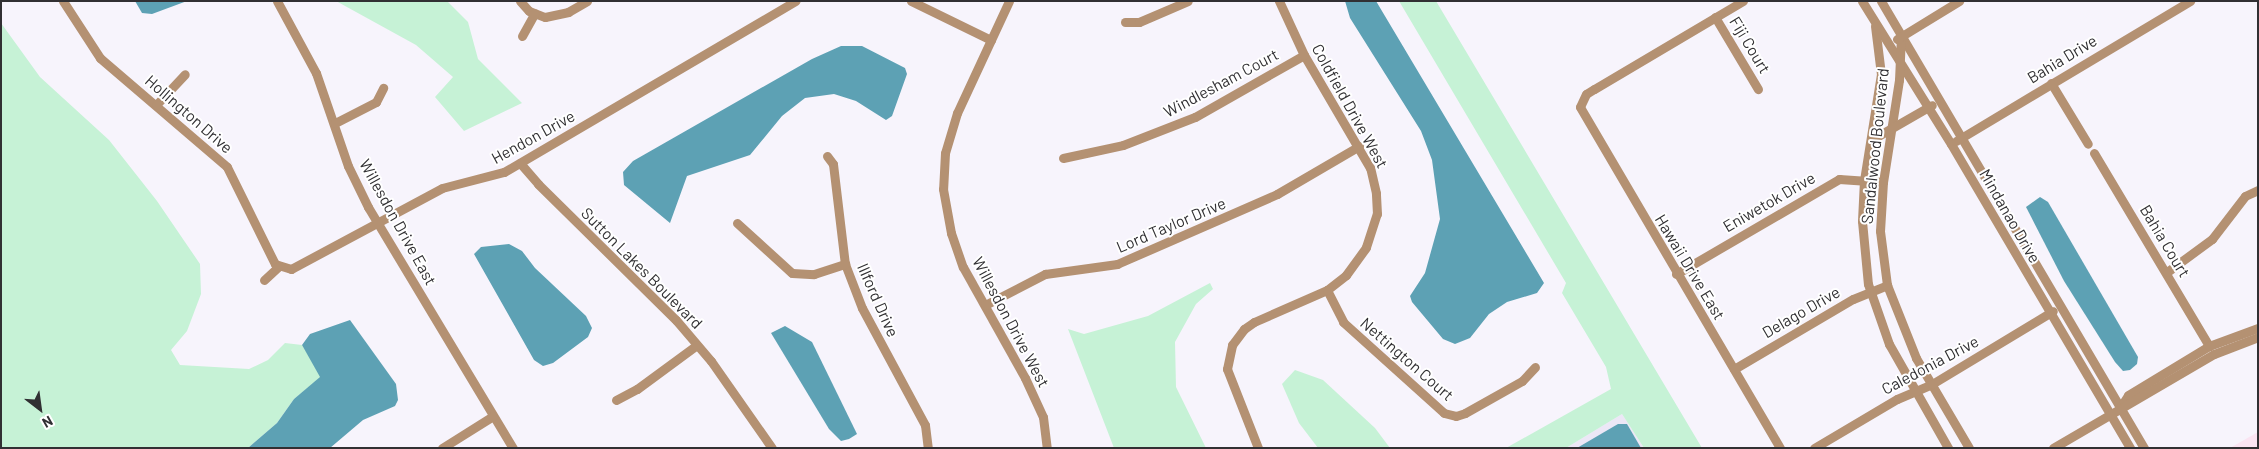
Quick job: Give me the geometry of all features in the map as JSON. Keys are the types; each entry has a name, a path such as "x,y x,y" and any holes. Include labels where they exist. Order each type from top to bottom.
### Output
{"street":[{"name":"Hollington Drive","path":"62,1 100,58 228,167 277,265"},
{"name":"Willesdon Drive East","path":"277,1 316,72 335,122 348,166 377,223 513,448"},
{"path":"520,1 535,13 555,16 587,1"},
{"name":"Hendon Drive","path":"277,265 291,269 309,262 442,188 486,179 520,162 795,1"},
{"path":"910,1 991,40"},
{"name":"Willesdon Drive West","path":"1009,1 950,134 943,189 951,233 963,268 985,305 1043,417 1047,448"},
{"path":"1125,22 1139,22 1188,1"},
{"name":"Coldfield Drive West","path":"1258,448 1227,369 1232,345 1244,329 1254,322 1327,290 1357,262 1368,240 1377,214 1374,179 1359,146 1304,55 1279,1"},
{"path":"1715,17 1743,1"},
{"name":"Mindanao Drive","path":"1862,1 1951,144 2130,448"},
{"name":"Mindanao Drive","path":"1881,1 2144,448"},
{"path":"1879,51 1959,1"},
{"name":"Bahia Drive","path":"1951,144 2190,1"},
{"path":"522,36 535,13"},
{"name":"Fiji Court","path":"1715,17 1758,89"},
{"name":"Hawaii Drive East","path":"1715,17 1594,89 1583,101 1583,116 1780,448"},
{"name":"Sandalwood Boulevard","path":"1874,21 1881,74 1864,180 1862,236 1870,291 1889,344 1948,448"},
{"name":"Sandalwood Boulevard","path":"1901,36 1892,128 1883,182 1880,231 1887,285 1906,338 1969,448"},
{"name":"Windlesham Court","path":"1064,158 1123,145 1195,117 1265,80 1304,55"},
{"path":"156,105 185,74"},
{"path":"2051,84 2088,144"},
{"path":"335,122 376,102 383,88"},
{"path":"1871,140 1928,108 1938,99"},
{"name":"Lord Taylor Drive","path":"985,305 1045,274 1107,268 1135,257 1277,194 1359,146"},
{"name":"Bahia Court","path":"2094,153 2167,272 2209,346"},
{"name":"Illford Drive","path":"827,156 833,164 845,264 862,308 925,425 928,448"},
{"name":"Sutton Lakes Boulevard","path":"520,162 538,184 676,320 697,345 772,448"},
{"name":"Eniwetok Drive","path":"1676,274 1838,179 1883,182"},
{"path":"2167,272 2212,239 2245,196 2258,190"},
{"path":"737,223 792,273 814,274 845,264"},
{"path":"264,280 277,265"},
{"name":"Delago Drive","path":"1734,369 1870,291 1887,285"},
{"name":"Nettington Court","path":"1327,290 1342,322 1444,413 1456,416 1465,413 1522,381 1535,367"},
{"name":"Caledonia Drive","path":"1814,448 1932,384 2060,308"},
{"path":"2120,408 2128,395 2209,346 2258,328"},
{"path":"2053,448 2214,354 2258,337"},
{"path":"616,400 637,389 697,345"},
{"path":"442,448 493,416"}],"shaded area":[{"path":"1622,414 1644,448 1566,448"},
{"path":"2258,432 2258,448 2230,448"}],"green space":[{"path":"336,1 447,1 468,22 478,59 522,103 464,131 435,97 453,77 416,45"},
{"path":"1399,1 1436,1 1702,448 1644,448 1622,414 1566,448 1506,448 1611,389 1606,367 1562,293 1566,283"},
{"path":"1,23 40,77 109,140 157,201 200,264 201,294 187,331 171,350 180,365 249,369 268,360 285,343 302,345 315,365 321,377 294,399 277,423 248,448 1,448"},
{"path":"1210,283 1213,289 1196,304 1175,342 1176,387 1206,448 1114,448 1068,329 1084,334 1148,316"},
{"path":"1295,370 1323,380 1375,428 1390,448 1318,448 1299,423 1282,384"}],"water":[{"path":"135,1 187,1 152,14 142,13"},
{"path":"1345,1 1376,1 1544,283 1537,293 1507,302 1489,314 1470,338 1455,344 1443,339 1412,302 1410,296 1425,273 1440,219 1432,160 1421,131 1350,18"},
{"path":"841,46 862,46 905,68 907,74 892,116 886,120 856,101 834,94 805,98 782,116 750,155 687,176 670,223 624,185 623,172 633,161 812,59"},
{"path":"2040,197 2048,202 2138,357 2137,364 2130,370 2123,371 2115,362 2064,281 2026,207"},
{"path":"509,244 522,251 535,268 586,316 592,328 588,337 553,363 543,366 534,360 474,254 481,247"},
{"path":"350,320 396,384 398,400 395,406 363,420 330,448 248,448 277,423 294,399 320,377 302,345 310,334"},
{"path":"785,326 812,342 857,434 849,439 841,441 829,429 771,333"},
{"path":"1618,424 1627,424 1641,448 1577,448"}]}
